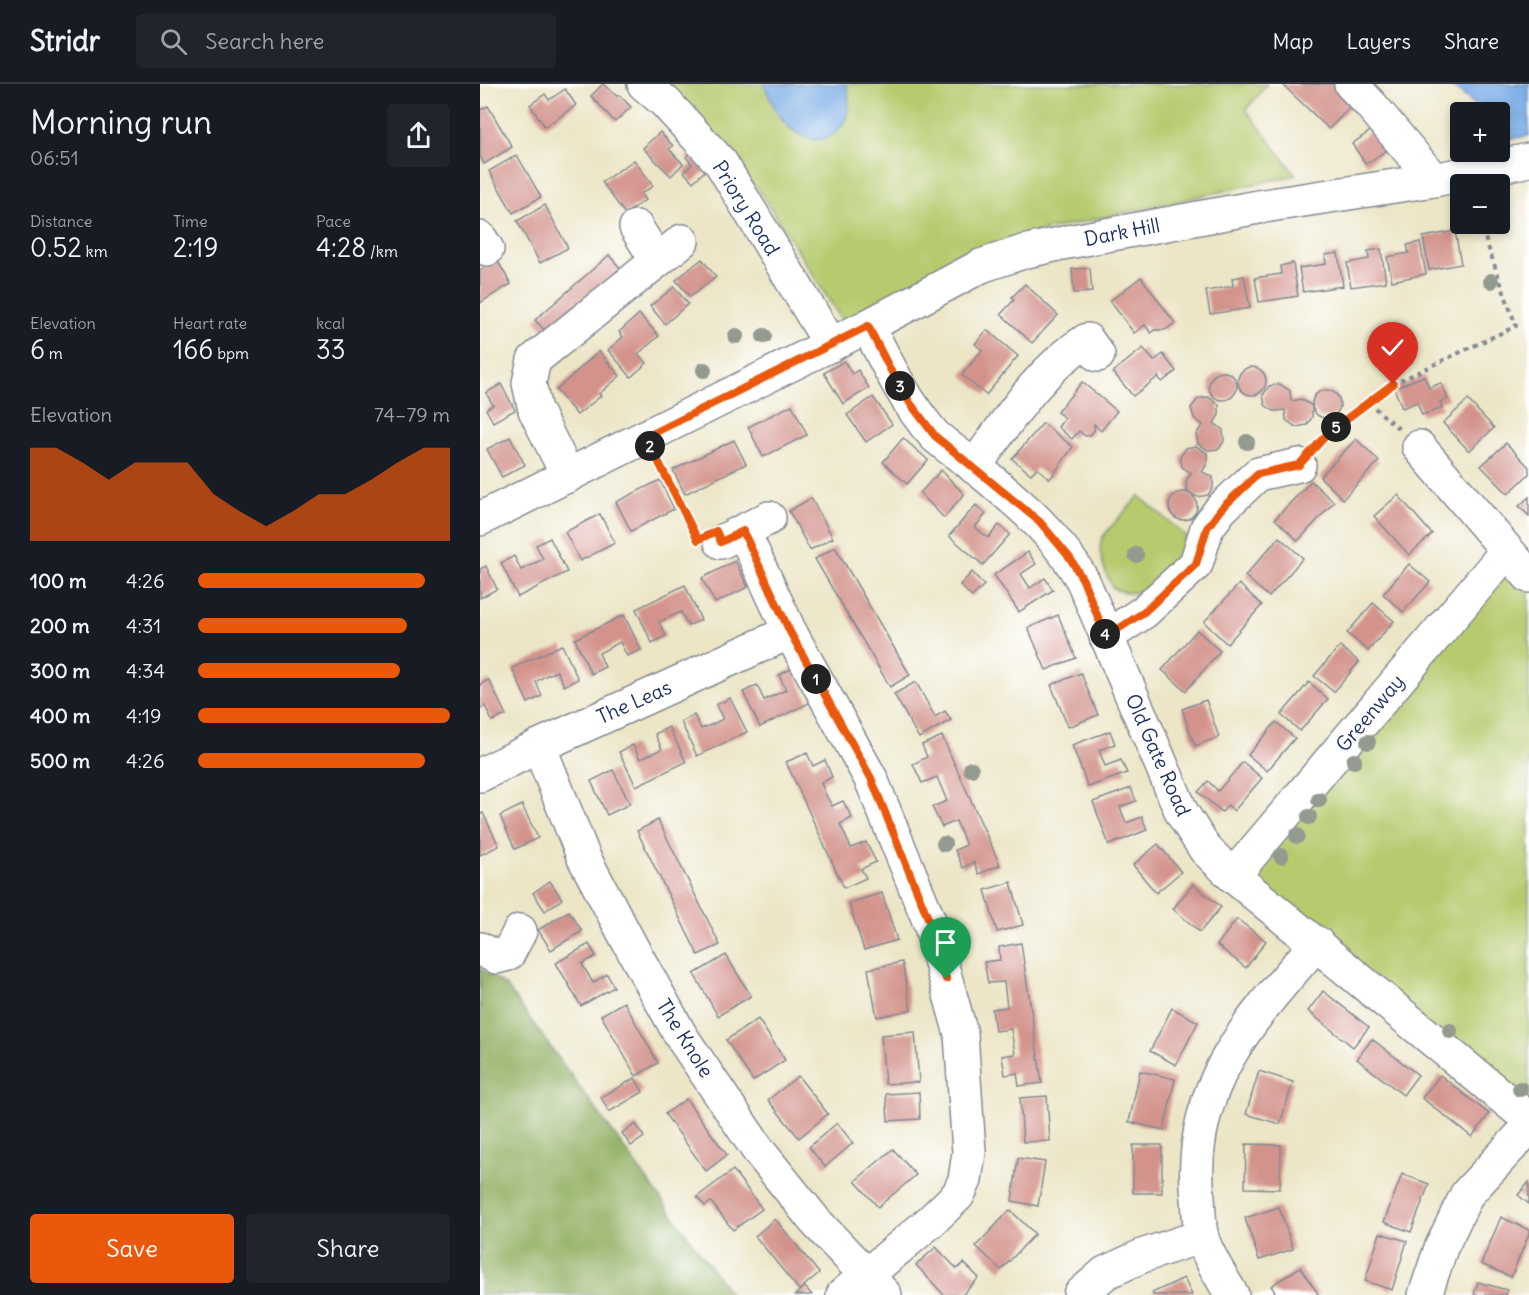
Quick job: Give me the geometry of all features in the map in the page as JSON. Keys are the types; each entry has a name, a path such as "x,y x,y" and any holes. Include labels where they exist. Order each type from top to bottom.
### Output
{"street":[{"name":"Priory Road","path":"644,84 666,103 721,163 831,345"},
{"path":"1351,84 1434,180"},
{"name":"Dark Hill","path":"480,519 831,345 981,266 1023,252 1264,206 1434,180 1529,160"},
{"path":"636,227 657,261"},
{"path":"568,476 535,410 529,384 534,360 682,241"},
{"name":"Old Gate Road","path":"868,326 910,403 935,436 1040,522 1070,558 1083,580 1182,813 1205,849 1233,876 1529,1119"},
{"path":"974,466 1030,392 1068,352 1087,340 1098,355"},
{"path":"1419,447 1529,576"},
{"path":"1106,637 1144,612 1196,564 1207,528 1221,509 1258,474 1299,465"},
{"path":"745,531 790,632 871,778 930,923 961,1034 969,1152 965,1180 958,1195 865,1288"},
{"name":"Greenway","path":"1233,876 1507,551"},
{"name":"The Leas","path":"480,775 790,632"},
{"name":"The Knole","path":"539,746 584,858 681,1036 758,1150 865,1288"},
{"path":"480,949 496,957 508,954 520,932"},
{"path":"1232,1295 1202,1236 1195,1171 1200,1124 1213,1084 1237,1041 1275,991 1317,943"},
{"path":"1425,1295 1441,1248 1467,1194 1529,1126"},
{"path":"1080,1295 1105,1273 1142,1256 1202,1236"}],"path":[{"path":"1299,465 1330,431 1393,384 1516,326 1484,234"},
{"path":"1368,402 1419,447"},
{"path":"646,437 698,540 716,531 745,531"}],"green space":[{"path":"662,84 1267,84 1246,110 1296,175 1010,238 843,322 761,193"},
{"path":"1139,496 1187,537 1183,541 1186,550 1154,584 1136,592 1125,592 1113,588 1103,564 1101,544 1108,530"},
{"path":"1507,551 1529,577 1529,1119 1233,876"},
{"path":"480,968 506,986 731,1295 480,1295"}],"water":[{"path":"764,84 846,84 849,99 843,125 835,133 825,138 813,139 800,135 780,116"},
{"path":"1449,84 1529,84 1529,136 1510,139 1510,102 1472,102"}],"building":[{"path":"603,84 631,107 615,122 591,96"},
{"path":"1282,84 1333,84 1354,103 1329,129"},
{"path":"565,89 576,105 545,127 530,105 545,94 549,100"},
{"path":"488,106 512,147 484,164 480,156 480,110"},
{"path":"1376,127 1390,148 1366,164 1352,144"},
{"path":"660,132 673,146 669,149 683,164 671,176 643,148"},
{"path":"691,152 707,169 693,182 684,172 692,164 686,157"},
{"path":"517,155 541,197 513,213 489,171"},
{"path":"634,160 653,186 641,194 645,200 625,214 602,182"},
{"path":"545,205 568,248 540,263 517,221"},
{"path":"1450,232 1450,234 1456,234 1461,264 1429,270 1423,237"},
{"path":"1420,242 1426,274 1392,281 1387,257 1409,253 1407,245"},
{"path":"1381,249 1386,282 1351,287 1347,263 1369,259 1368,251"},
{"path":"1338,253 1343,286 1303,292 1299,268 1326,264 1325,255"},
{"path":"609,255 620,268 547,333 535,320"},
{"path":"702,259 716,277 690,297 676,280"},
{"path":"497,260 511,284 480,303 480,270"},
{"path":"1293,263 1298,296 1259,302 1255,278 1281,274 1280,266"},
{"path":"1090,268 1092,292 1074,293 1072,269"},
{"path":"1244,276 1250,308 1210,314 1206,291 1233,286 1232,278"},
{"path":"1141,277 1175,323 1165,330 1154,330 1151,333 1145,325 1134,333 1110,301"},
{"path":"1025,284 1058,315 1032,343 1001,314 1014,300 1012,297"},
{"path":"674,287 688,304 665,324 650,306"},
{"path":"639,314 659,336 638,354 647,363 631,377 608,350 623,337 619,332"},
{"path":"987,330 1018,356 986,395 962,375 982,350 975,344"},
{"path":"1143,348 1154,361 1163,354 1176,371 1162,382 1158,377 1133,396 1113,372"},
{"path":"599,351 620,376 599,394 601,396 577,415 556,390"},
{"path":"844,361 852,374 858,370 869,388 843,404 824,373"},
{"path":"1252,367 1262,371 1266,381 1262,391 1252,395 1242,391 1238,381 1242,371"},
{"path":"1223,372 1233,376 1237,386 1233,396 1223,400 1213,396 1209,386 1213,376"},
{"path":"1424,376 1429,388 1441,383 1448,399 1440,402 1442,408 1422,415 1417,402 1402,408 1394,388"},
{"path":"1082,382 1117,411 1101,431 1094,424 1094,431 1090,435 1085,436 1079,431 1072,439 1058,427 1065,418 1057,412"},
{"path":"501,384 515,410 493,422 486,409 493,405 486,393"},
{"path":"1280,384 1290,391 1291,401 1301,399 1312,406 1312,417 1307,425 1296,427 1286,420 1285,410 1274,411 1265,405 1263,395 1269,386"},
{"path":"1326,390 1336,394 1340,404 1336,414 1326,418 1316,414 1312,404 1316,394"},
{"path":"873,397 892,424 866,442 847,415"},
{"path":"1208,397 1219,404 1219,415 1214,423 1223,430 1224,441 1219,449 1208,450 1198,444 1196,434 1203,425 1194,418 1191,408 1198,399"},
{"path":"1468,400 1494,428 1469,451 1443,423"},
{"path":"792,405 807,435 763,457 748,427"},
{"path":"1043,423 1073,447 1050,479 1037,468 1031,474 1012,459"},
{"path":"510,437 525,465 502,477 487,449"},
{"path":"903,438 928,460 907,484 883,462"},
{"path":"1356,439 1379,461 1343,499 1320,477"},
{"path":"734,440 746,464 685,494 673,470"},
{"path":"1506,443 1529,467 1529,474 1508,494 1481,466"},
{"path":"1196,446 1207,453 1207,464 1202,472 1213,477 1213,488 1208,495 1197,497 1187,491 1186,481 1191,473 1182,467 1180,457 1186,448"},
{"path":"941,470 964,494 944,518 920,493"},
{"path":"660,480 674,509 631,531 616,502"},
{"path":"1311,481 1334,502 1298,541 1275,519"},
{"path":"1183,492 1193,496 1197,506 1193,516 1183,520 1173,516 1169,506 1173,496"},
{"path":"1398,495 1432,534 1409,555 1374,516"},
{"path":"1529,497 1529,516 1519,506"},
{"path":"811,498 833,538 810,550 789,511"},
{"path":"976,505 986,514 975,527 988,538 999,525 1010,534 983,565 949,536"},
{"path":"600,514 615,543 580,561 565,532"},
{"path":"1279,537 1303,558 1269,597 1245,576"},
{"path":"550,538 567,572 518,597 501,563 514,556 521,570 543,559 536,545"},
{"path":"835,547 910,675 890,687 815,559"},
{"path":"1028,552 1036,564 1021,574 1030,588 1045,578 1053,590 1019,612 994,575"},
{"path":"735,561 748,587 715,603 702,578"},
{"path":"1409,564 1430,582 1403,612 1383,594"},
{"path":"486,566 497,589 480,598 480,569"},
{"path":"972,572 984,585 972,597 960,585"},
{"path":"1239,584 1262,605 1227,644 1204,622"},
{"path":"685,585 701,620 688,626 681,612 659,622 666,636 652,643 636,609"},
{"path":"1373,603 1394,621 1368,651 1347,633"},
{"path":"624,615 641,650 627,656 620,642 599,653 605,667 591,674 575,639"},
{"path":"1058,615 1076,658 1046,670 1028,628"},
{"path":"1197,630 1220,651 1186,691 1162,670"},
{"path":"562,645 578,679 564,686 557,671 545,676 536,682 542,696 528,703 512,668"},
{"path":"1340,646 1359,662 1334,692 1314,676"},
{"path":"793,668 809,703 760,727 743,692 757,685 764,700 786,690 779,675"},
{"path":"1081,673 1098,715 1068,727 1051,685"},
{"path":"489,680 506,715 492,721 485,706 480,709 480,684"},
{"path":"916,682 935,717 945,711 951,720 919,738 894,694"},
{"path":"1309,682 1328,699 1300,731 1281,715"},
{"path":"730,698 747,732 697,756 681,722 694,715 701,729 713,724 723,719 716,705"},
{"path":"1206,700 1219,737 1195,746 1182,709"},
{"path":"1276,722 1295,738 1267,771 1248,755"},
{"path":"669,727 686,762 636,786 619,752 633,745 640,759 662,749 655,734"},
{"path":"1110,731 1115,744 1099,750 1105,766 1121,760 1127,773 1088,787 1072,745"},
{"path":"942,736 1000,865 979,874 974,862 963,868 955,850 966,845 956,821 942,827 932,807 947,801 937,777 922,783 913,764 927,757 922,745"},
{"path":"807,753 813,766 825,760 832,777 821,783 826,795 832,806 843,801 852,818 840,824 851,848 866,842 876,862 861,869 866,878 844,888 786,762"},
{"path":"1243,762 1262,778 1234,811 1228,805 1222,812 1198,792 1208,781 1218,791"},
{"path":"613,770 630,804 607,815 591,781"},
{"path":"1131,788 1136,801 1120,807 1126,823 1142,817 1147,830 1109,845 1093,802"},
{"path":"522,805 538,838 515,849 500,816"},
{"path":"483,813 499,846 480,855 480,814"},
{"path":"658,820 720,945 698,955 637,831"},
{"path":"1158,844 1181,872 1156,893 1133,865"},
{"path":"550,881 562,899 545,911 533,893"},
{"path":"1011,882 1023,925 997,932 985,890"},
{"path":"1193,884 1221,907 1200,932 1173,909"},
{"path":"882,893 897,940 864,950 849,903"},
{"path":"569,911 582,931 551,950 538,930"},
{"path":"1237,919 1266,941 1246,968 1217,945"},
{"path":"1021,943 1042,1083 1019,1086 1017,1073 1005,1075 1002,1056 1015,1054 1011,1029 995,1031 992,1009 1007,1007 1004,982 988,983 984,962 1000,960 999,947"},
{"path":"589,944 596,956 582,964 593,983 607,974 614,987 581,1006 556,963"},
{"path":"726,955 751,996 718,1016 694,974"},
{"path":"902,962 911,1010 877,1017 868,969"},
{"path":"1323,991 1369,1027 1353,1047 1308,1011"},
{"path":"624,1002 658,1063 636,1076 601,1015"},
{"path":"1172,1008 1198,1022 1176,1065 1150,1051"},
{"path":"758,1019 785,1060 753,1081 726,1040"},
{"path":"915,1032 919,1082 885,1084 881,1035"},
{"path":"1372,1039 1418,1075 1403,1095 1357,1059"},
{"path":"1140,1071 1175,1079 1164,1130 1129,1122"},
{"path":"1259,1071 1293,1082 1280,1124 1246,1114"},
{"path":"1440,1075 1489,1114 1472,1137 1422,1098"},
{"path":"798,1076 828,1114 799,1138 768,1100"},
{"path":"635,1078 643,1092 609,1112 601,1097"},
{"path":"919,1092 920,1119 888,1121 886,1094"},
{"path":"1047,1096 1050,1141 1023,1142 1020,1098"},
{"path":"686,1099 727,1155 706,1171 665,1114"},
{"path":"837,1123 853,1143 825,1167 809,1147"},
{"path":"636,1124 644,1137 631,1146 622,1133"},
{"path":"1246,1144 1281,1145 1280,1189 1245,1188"},
{"path":"1133,1145 1162,1145 1162,1193 1133,1193"},
{"path":"893,1149 916,1175 878,1207 855,1181"},
{"path":"1018,1158 1045,1162 1038,1206 1012,1201"},
{"path":"733,1170 762,1209 733,1230 711,1202 705,1206 697,1197"},
{"path":"1402,1174 1429,1184 1411,1232 1384,1222"},
{"path":"1529,1182 1529,1204 1518,1195"},
{"path":"1279,1207 1293,1249 1259,1260 1245,1218"},
{"path":"1010,1210 1035,1234 1001,1270 976,1246"},
{"path":"1501,1217 1529,1230 1511,1277 1481,1264"},
{"path":"775,1219 819,1273 799,1290 755,1236"},
{"path":"1380,1233 1407,1241 1392,1290 1365,1281"},
{"path":"936,1247 957,1269 964,1263 979,1278 962,1295 944,1295 916,1265"},
{"path":"1300,1267 1319,1295 1277,1295 1271,1286"},
{"path":"1184,1278 1192,1295 1153,1295 1152,1293"},
{"path":"1478,1282 1507,1290 1506,1295 1474,1295"},
{"path":"805,1287 812,1295 795,1295 798,1292"}],"route":[{"path":"946,979 930,923 871,778 790,632 743,531 721,542 716,531 698,540 646,437 868,326 910,403 935,436 1040,522 1070,558 1083,580 1106,637 1144,612 1196,564 1207,528 1221,509 1258,474 1299,465 1330,431 1393,384"}]}
